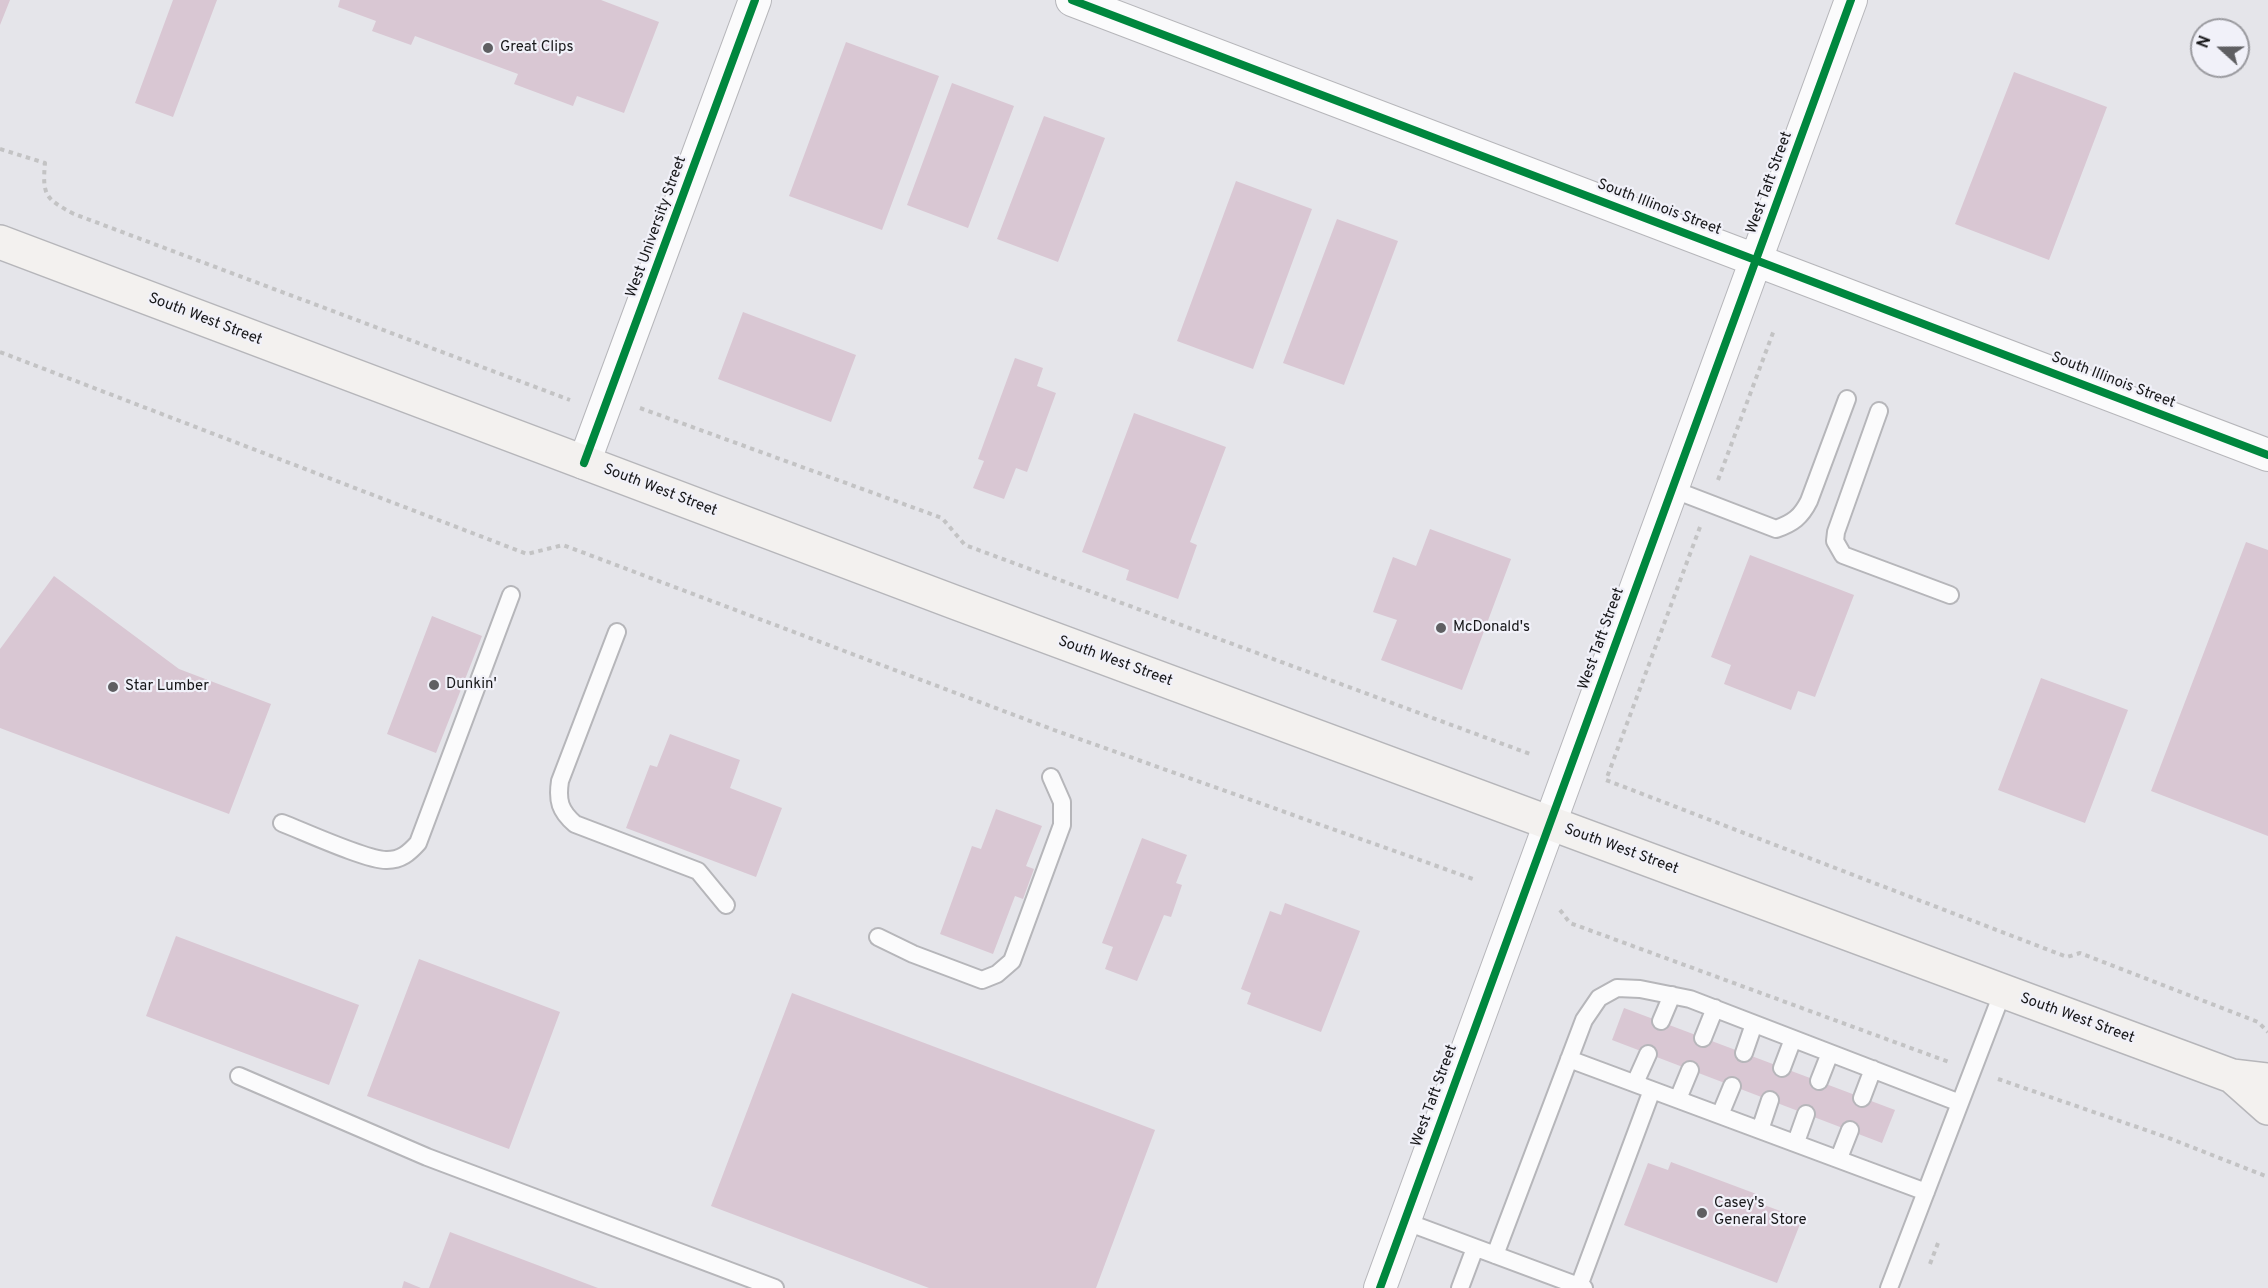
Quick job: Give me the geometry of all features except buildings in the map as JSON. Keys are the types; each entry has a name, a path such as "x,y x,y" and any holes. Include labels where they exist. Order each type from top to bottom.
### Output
{"main road":[{"name":"South West Street","path":"0,242 584,463 2232,1076 2268,1080"},
{"name":"South West Street","path":"2232,1076 2268,1108"}],"street":[{"name":"West University Street","path":"584,463 755,0"},
{"name":"South Illinois Street","path":"1072,0 2268,455"},
{"name":"West Taft Street","path":"1380,1288 1851,0"}],"lane":[{"path":"1672,489 1776,529 1795,521 1809,501 1847,399"},
{"path":"1879,411 1836,532 1837,547 1843,555 1950,595"},
{"path":"282,823 375,858 395,859 411,851 418,843 511,596"},
{"path":"617,632 560,781 559,804 563,814 575,824 698,872 726,905"},
{"path":"878,937 913,954 982,980 997,974 1012,961 1062,825 1062,802 1051,777"},
{"path":"1495,1255 1584,1020 1599,998 1617,988 1672,995 1714,1008 1960,1103"},
{"path":"1888,1288 2003,991"},
{"path":"1661,1022 1672,995"},
{"path":"1703,1038 1714,1008"},
{"path":"1744,1053 1754,1024"},
{"path":"1782,1068 1793,1039"},
{"path":"1819,1081 1830,1053"},
{"path":"1635,1083 1648,1054"},
{"path":"1569,1059 1926,1192"},
{"path":"1863,1098 1873,1069"},
{"path":"1678,1099 1690,1070"},
{"path":"239,1076 427,1157 775,1288"},
{"path":"1720,1115 1732,1086"},
{"path":"1404,1221 1581,1287 1652,1090"},
{"path":"1760,1130 1770,1100"},
{"path":"1796,1142 1806,1114"},
{"path":"1839,1158 1850,1130"},
{"path":"1460,1288 1475,1248"}],"path":[{"path":"0,149 45,163 43,186 50,201 74,214 573,401 641,408 942,518 964,545 1530,754"},
{"path":"1774,330 1606,780 2067,957 2080,952 2258,1022 2268,1032"},
{"path":"0,352 527,554 563,545 1054,730 1476,880"},
{"path":"1560,910 1570,922 1972,1070 2166,1137 2268,1178"}],"cycle path":[{"path":"584,463 755,0"},
{"path":"1072,0 2268,455"},
{"path":"1380,1288 1851,0"}],"place":[{"name":"Great Clips","path":"488,48"},
{"name":"McDonald's","path":"1441,628"},
{"name":"Dunkin'","path":"434,685"},
{"name":"Star Lumber","path":"113,687"},
{"name":"Casey's General Store","path":"1702,1213"}]}
